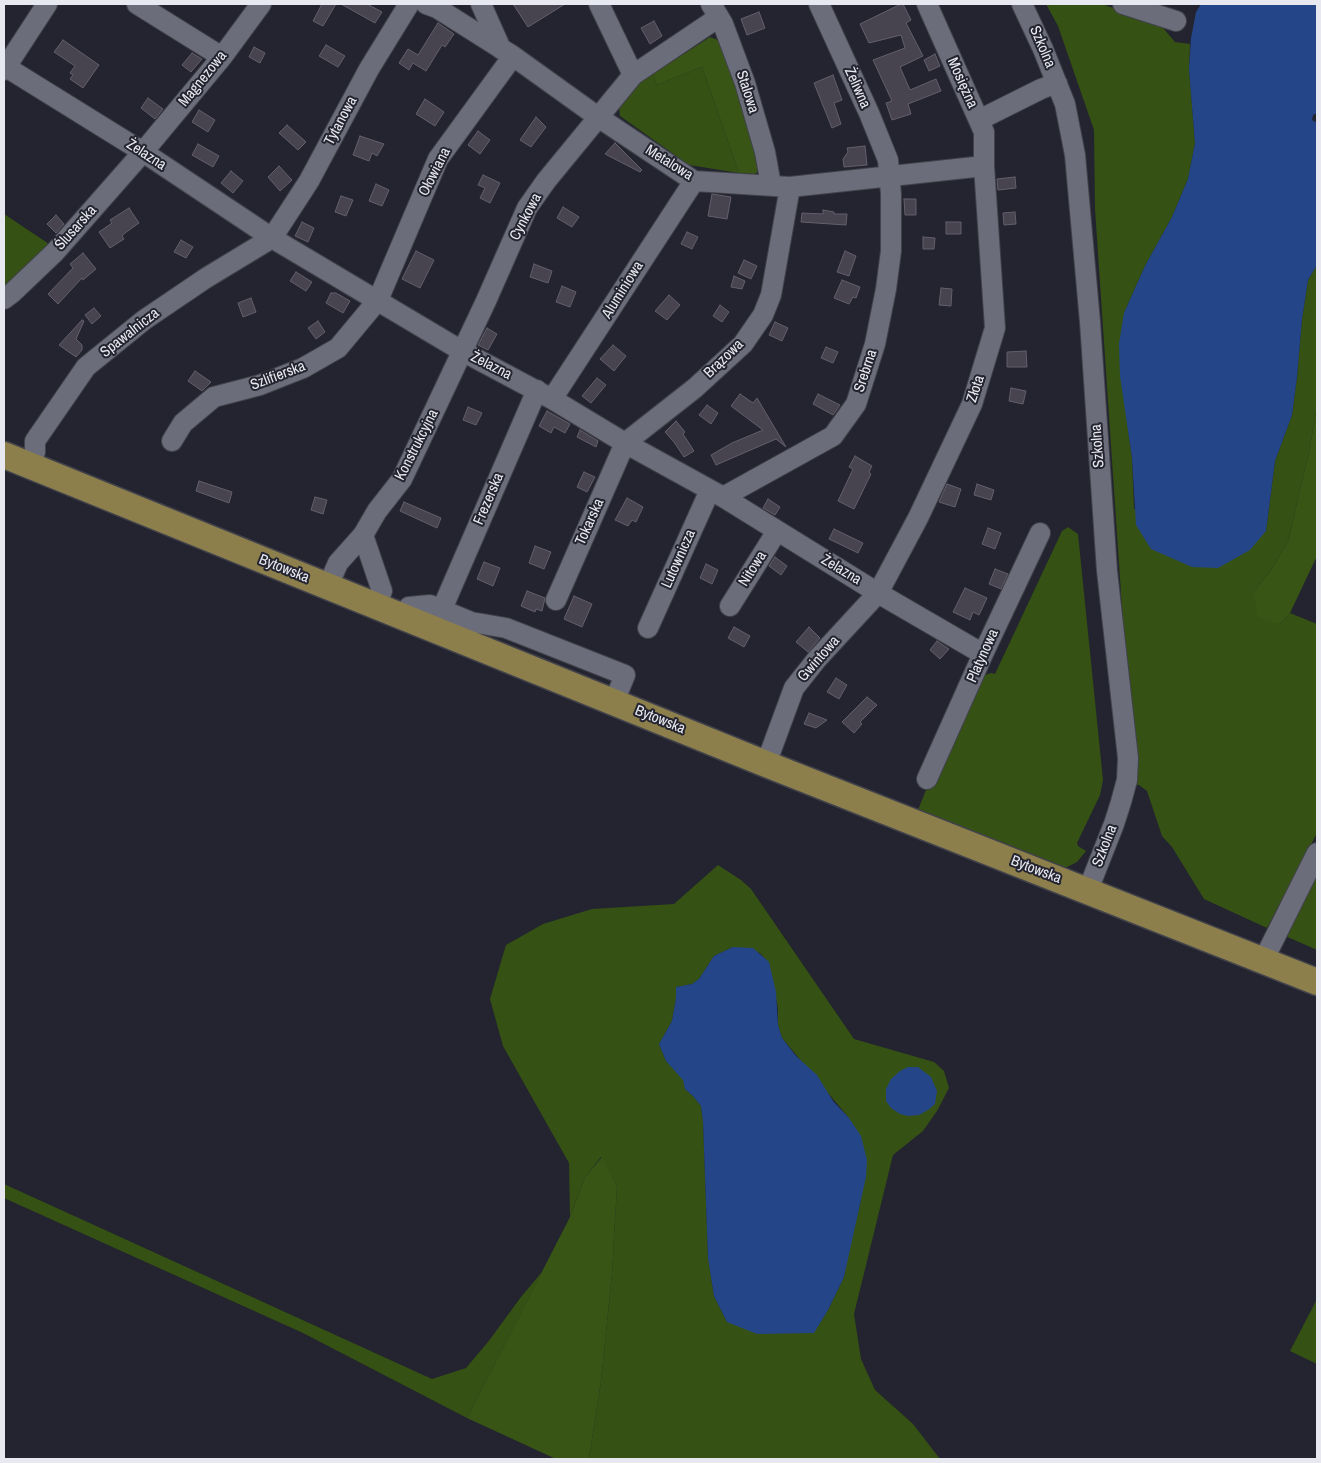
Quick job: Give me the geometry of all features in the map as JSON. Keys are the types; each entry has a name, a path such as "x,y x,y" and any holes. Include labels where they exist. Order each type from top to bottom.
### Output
{"main road":[{"name":"Bytowska","path":"4,455 137,511 328,586 766,764 1317,982"}],"street":[{"path":"5,69 46,4"},
{"path":"137,4 222,57"},
{"name":"Magnezowa","path":"143,152 222,57 261,4"},
{"name":"Tytanowa","path":"272,238 309,181 369,69 410,4"},
{"name":"Metalowa","path":"426,4 436,8 507,52 598,117 694,181 780,186 984,166"},
{"path":"481,4 507,52"},
{"path":"599,4 633,75"},
{"name":"Żeliwna","path":"819,4 888,160 889,175"},
{"name":"Mosiężna","path":"927,4 984,132 984,166"},
{"name":"Szkolna","path":"1022,4 1065,104 1075,155 1090,322 1107,571 1128,758 1127,780 1121,802 1088,890"},
{"path":"1123,4 1176,21"},
{"name":"Cynkowa","path":"462,351 526,208 546,181 633,75 715,10"},
{"name":"Stalowa","path":"715,10 723,24 745,83 765,152 780,186"},
{"name":"Ołowiana","path":"378,300 438,159 507,52"},
{"name":"Żelazna","path":"5,69 143,152 272,238 462,351 544,394 625,443 717,494 878,593 983,654"},
{"path":"979,120 1057,83"},
{"name":"Ślusarska","path":"4,299 55,252 143,152"},
{"name":"Złota","path":"878,593 918,518 972,404 995,328 984,166"},
{"name":"Srebrna","path":"717,494 808,452 833,436 856,404 875,344 886,289 891,251 889,175"},
{"name":"Aluminiowa","path":"544,394 694,181"},
{"name":"Brązowa","path":"625,443 695,388 743,344 763,315 771,294 780,186"},
{"name":"Spawalnicza","path":"30,466 35,452 35,441 86,367 144,320 206,278 272,238"},
{"name":"Szlifierska","path":"172,441 183,424 214,397 260,385 295,372 338,348 378,300"},
{"name":"Konstrukcyjna","path":"328,586 338,563 363,535 377,511 402,480 462,351"},
{"name":"Frezerska","path":"442,609 544,394"},
{"name":"Tokarska","path":"556,600 625,443"},
{"name":"Lutownicza","path":"648,628 717,494"},
{"name":"Nitowa","path":"730,606 777,531"},
{"name":"Platynowa","path":"927,779 1040,533"},
{"path":"363,535 382,591 375,606"},
{"name":"Gwintowa","path":"766,764 794,688 817,659 878,593"},
{"path":"404,617 409,607 430,605 471,622 506,628 625,675 614,702"},
{"path":"1263,961 1317,853"}],"green space":[{"path":"1046,4 1101,4 1158,22 1175,42 1190,44 1189,69 1195,143 1188,179 1172,217 1145,266 1124,313 1128,430 1132,458 1134,509 1266,531 1275,461 1292,415 1308,280 1317,265 1317,406 1309,452 1288,541 1271,570 1253,592 1280,624 1290,613 1317,624 1317,833 1267,928 1204,899 1172,847 1162,836 1147,791 1139,785 1134,785 1095,209 1094,130 1058,26"},
{"path":"710,37 718,40 742,100 760,169 755,174 739,173 702,67 657,85 653,74"},
{"path":"702,67 739,173 689,165 620,116 619,107 641,82 653,74 657,85"},
{"path":"4,214 55,248 4,295"},
{"path":"1317,406 1317,556 1290,613 1280,624 1258,618 1253,592 1271,570 1288,541 1309,452"},
{"path":"1068,527 1078,534 1103,780 1100,795 1077,843 1078,846 1086,851 1077,862 1065,868 1053,866 918,810 979,677 991,673 995,674 1062,531"},
{"path":"718,865 751,889 854,1039 934,1062 944,1071 949,1088 937,1111 923,1131 893,1155 854,1314 861,1359 875,1390 913,1424 940,1459 589,1459 601,1381 612,1273 617,1186 601,1157 585,1177 570,1217 569,1163 503,1046 490,999 506,945 543,924 592,909 674,904","holes":["733,947 760,953 769,963 778,1008 778,1025 782,1038 849,1118 861,1201 852,1232 844,1277 828,1310 814,1332 727,1322 714,1296 708,1257 701,1106 685,1089 684,1080 666,1061 659,1044 672,1021 677,987 692,984 699,979 714,956"]},
{"path":"1317,866 1317,950 1283,935"},
{"path":"602,1157 617,1186 612,1273 601,1381 589,1459 556,1459 467,1418 570,1217 585,1177"},
{"path":"4,1184 432,1379 466,1368 542,1272 467,1418 303,1333 4,1198"},
{"path":"1317,1299 1317,1364 1290,1351"}],"water":[{"path":"1201,4 1317,4 1317,113 1313,115 1312,120 1317,123 1317,265 1308,280 1292,415 1275,461 1266,531 1250,550 1218,568 1192,567 1151,549 1136,525 1132,458 1120,376 1119,344 1124,313 1145,266 1172,217 1188,179 1195,143 1189,69 1191,38 1196,12"},
{"path":"733,947 753,948 769,962 776,992 778,1025 782,1038 796,1056 817,1075 833,1101 849,1118 861,1136 867,1160 866,1177 844,1277 814,1333 757,1334 727,1322 714,1296 708,1258 701,1106 685,1089 683,1080 666,1061 659,1044 672,1021 676,987 692,984 699,979 714,956"},
{"path":"908,1067 918,1067 931,1077 937,1091 935,1104 919,1115 908,1116 900,1114 891,1108 886,1101 886,1089 891,1079"}],"building":[{"path":"322,4 336,4 323,26 313,21"},
{"path":"341,4 367,4 382,12 375,23"},
{"path":"513,4 565,4 528,27"},
{"path":"903,4 911,20 906,23 923,56 900,67 910,90 936,79 941,91 908,104 911,114 892,120 886,103 892,101 873,60 905,48 901,35 869,43 860,24"},
{"path":"759,12 765,28 747,35 741,19"},
{"path":"654,21 662,36 650,44 641,28"},
{"path":"438,23 454,34 445,47 442,45 426,71 413,63 409,70 399,63 408,49 418,55"},
{"path":"63,40 99,65 83,88 70,79 73,75 70,73 75,66 54,52"},
{"path":"326,45 345,56 338,67 319,56"},
{"path":"254,47 265,53 260,63 249,57"},
{"path":"192,53 202,59 191,72 182,65"},
{"path":"935,54 940,66 929,71 924,60"},
{"path":"833,75 842,100 834,103 841,124 832,128 814,83"},
{"path":"148,98 163,109 155,119 141,108"},
{"path":"425,99 444,112 435,126 416,114"},
{"path":"199,110 215,120 208,132 192,122"},
{"path":"536,117 546,127 531,147 520,140"},
{"path":"287,125 306,142 298,150 279,133"},
{"path":"478,131 490,140 480,154 468,145"},
{"path":"360,136 384,144 377,156 372,153 369,161 353,155"},
{"path":"615,143 642,170 640,172 605,154"},
{"path":"198,144 219,156 213,167 192,155"},
{"path":"865,146 867,165 844,167 843,159 848,152 847,148"},
{"path":"279,166 292,180 280,191 268,177"},
{"path":"231,171 243,181 233,193 221,183"},
{"path":"483,175 500,183 490,203 480,198 485,188 478,185"},
{"path":"1015,177 1016,188 998,190 997,179"},
{"path":"376,184 389,190 382,206 369,201"},
{"path":"712,194 731,197 727,219 708,216"},
{"path":"341,196 353,200 346,216 335,212"},
{"path":"904,199 916,199 916,215 905,215"},
{"path":"563,207 579,217 572,227 557,218"},
{"path":"129,208 139,223 122,236 124,239 110,248 99,232 112,223 110,220"},
{"path":"823,210 834,212 834,214 847,214 846,225 801,222 802,213 823,214"},
{"path":"1015,212 1016,224 1004,225 1003,213"},
{"path":"56,215 64,224 56,233 47,224"},
{"path":"302,222 314,228 308,242 295,236"},
{"path":"946,222 961,222 961,234 946,234"},
{"path":"687,232 698,237 692,249 681,244"},
{"path":"923,237 935,238 934,249 923,249"},
{"path":"181,240 193,247 186,258 174,252"},
{"path":"416,251 434,260 420,288 402,279"},
{"path":"845,251 856,256 849,276 837,272"},
{"path":"83,253 96,269 83,280 82,278 58,304 48,294 73,268 70,264"},
{"path":"744,260 757,266 751,279 738,273"},
{"path":"534,264 552,271 548,283 530,277"},
{"path":"296,272 312,282 306,291 290,281"},
{"path":"734,276 745,281 742,289 731,287"},
{"path":"842,280 860,287 856,298 853,297 849,304 834,298"},
{"path":"562,286 576,292 570,307 556,302"},
{"path":"941,288 952,289 951,306 939,305"},
{"path":"331,293 336,293 350,301 343,313 326,303"},
{"path":"669,295 680,305 667,320 655,311"},
{"path":"251,298 256,312 243,317 238,303"},
{"path":"720,305 729,312 722,322 713,316"},
{"path":"94,308 101,316 92,324 85,315"},
{"path":"82,320 84,321 76,339 82,345 82,350 76,357 59,345"},
{"path":"318,321 325,332 316,339 308,328"},
{"path":"775,322 788,328 782,341 769,335"},
{"path":"487,328 497,334 488,350 478,345"},
{"path":"613,345 626,356 614,371 600,359"},
{"path":"826,347 838,352 833,363 821,358"},
{"path":"1026,351 1027,367 1007,367 1007,352"},
{"path":"195,371 211,382 202,391 188,381"},
{"path":"597,378 606,385 591,403 582,396"},
{"path":"1011,388 1026,391 1023,404 1009,401"},
{"path":"740,394 753,403 757,398 786,447 776,439 716,465 711,455 732,443 763,430 731,406"},
{"path":"818,394 840,405 833,415 813,404"},
{"path":"707,405 718,413 711,424 699,415"},
{"path":"468,407 482,413 476,425 463,420"},
{"path":"547,411 570,424 565,433 554,427 551,433 539,426"},
{"path":"676,421 685,432 683,434 694,451 684,457 665,432"},
{"path":"580,430 598,441 596,447 577,437"},
{"path":"855,456 872,466 869,472 871,474 854,509 838,501 853,469 849,467"},
{"path":"584,472 595,477 587,492 577,487"},
{"path":"199,481 232,492 229,503 196,491"},
{"path":"947,484 961,489 955,507 939,502"},
{"path":"977,484 994,490 991,500 974,495"},
{"path":"315,497 327,500 323,514 311,510"},
{"path":"627,498 643,507 636,522 632,520 628,526 615,520"},
{"path":"768,499 780,507 775,515 763,508"},
{"path":"404,502 441,518 437,528 400,511"},
{"path":"988,528 1001,533 995,549 982,544"},
{"path":"834,529 863,543 858,553 829,539"},
{"path":"535,546 551,552 544,569 529,563"},
{"path":"775,557 787,566 781,575 769,566"},
{"path":"484,562 500,568 493,586 477,579"},
{"path":"706,564 718,570 712,584 700,578"},
{"path":"995,569 1008,574 1001,589 989,584"},
{"path":"965,588 987,598 979,615 973,612 970,620 953,612"},
{"path":"527,591 545,598 542,611 536,609 535,612 521,606"},
{"path":"574,596 592,604 582,627 564,619"},
{"path":"734,627 750,636 744,647 728,638"},
{"path":"809,627 820,638 808,652 796,642"},
{"path":"937,641 949,649 940,659 930,650"},
{"path":"836,678 847,685 839,699 827,692"},
{"path":"867,697 877,705 860,722 862,724 854,733 842,722"},
{"path":"809,713 827,720 816,728 804,724"}]}
